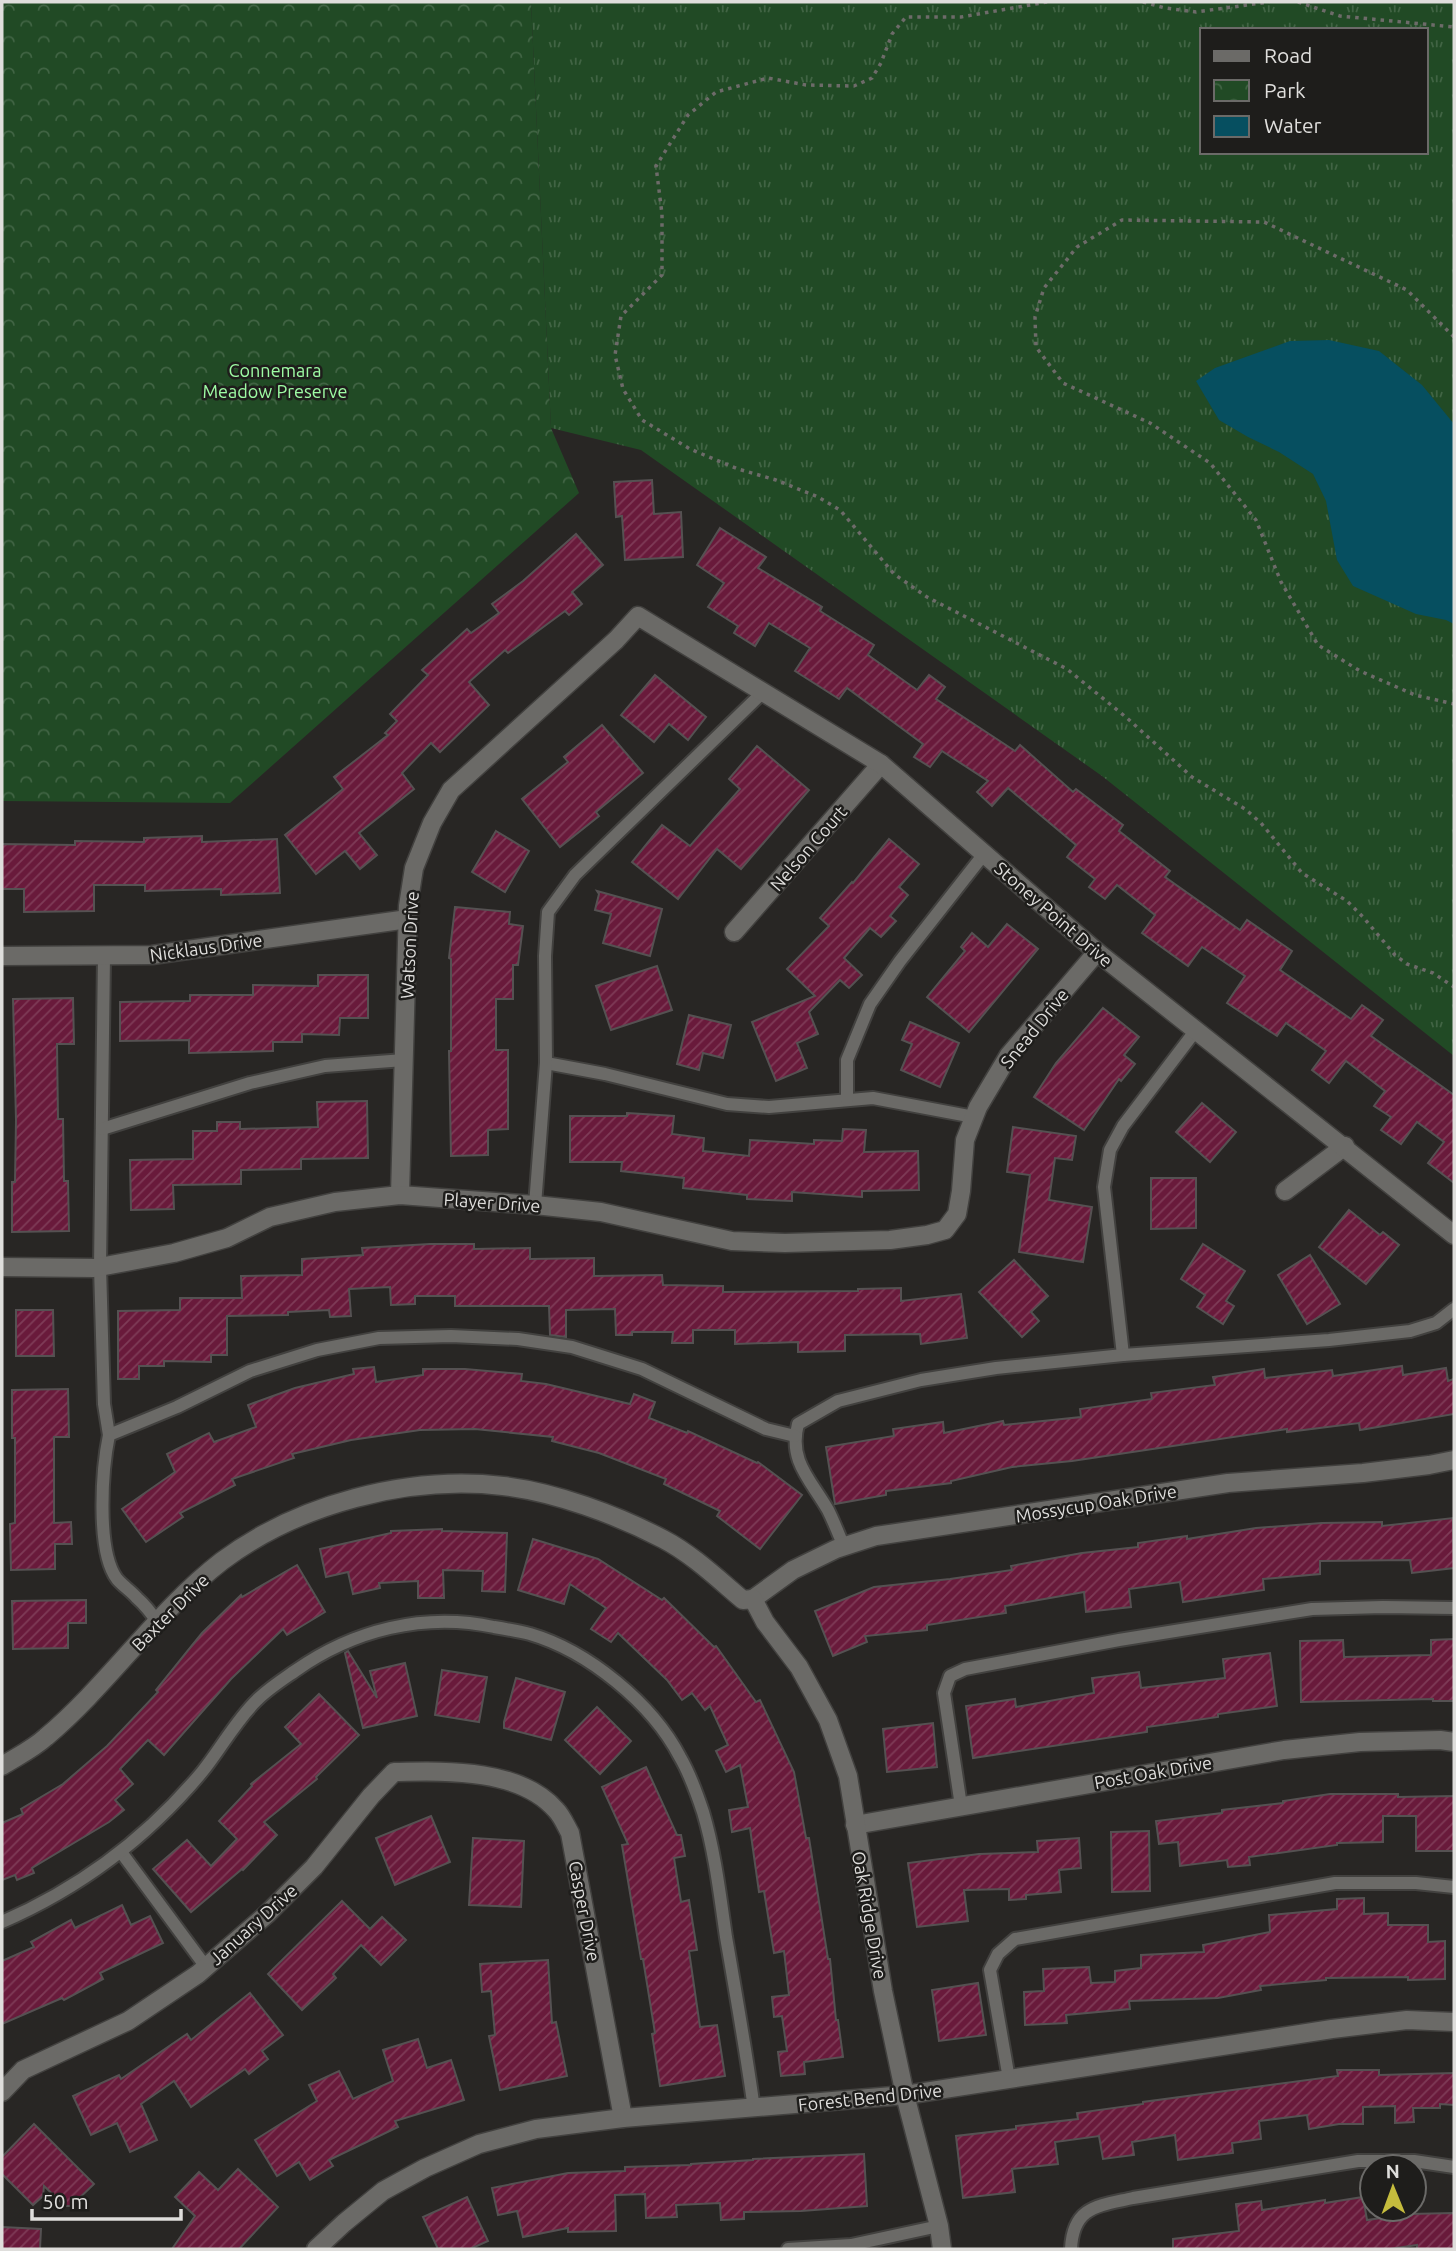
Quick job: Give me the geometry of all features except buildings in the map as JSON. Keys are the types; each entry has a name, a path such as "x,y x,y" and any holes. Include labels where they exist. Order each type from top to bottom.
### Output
{"street":[{"name":"Stoney Point Drive","path":"638,616 881,764 1097,952 1454,1235"},
{"name":"Watson Drive","path":"400,1195 408,906 414,868 432,823 451,790 616,640 638,616"},
{"name":"Nelson Court","path":"734,932 881,764"},
{"name":"Nicklaus Drive","path":"2,956 152,955 408,919"},
{"name":"Snead Drive","path":"961,1191 965,1140 974,1117 1009,1055 1097,952"},
{"path":"1285,1191 1345,1146"},
{"name":"Player Drive","path":"2,1267 100,1267 227,1238 270,1217 335,1202 400,1195 601,1212 732,1241 890,1240 927,1236 945,1230 957,1214 961,1191"},
{"name":"Mossycup Oak Drive","path":"752,1599 793,1570 876,1536 1228,1483 1363,1472 1454,1460"},
{"name":"Baxter Drive","path":"2,1766 44,1740 83,1704 180,1598 222,1561 269,1530 323,1507 389,1491 448,1485 503,1486 559,1498 612,1516 665,1540 743,1600 752,1599"},
{"name":"Oak Ridge Drive","path":"752,1599 765,1622 799,1667 828,1720 848,1776 883,1991 905,2095 939,2226 942,2249"},
{"name":"Post Oak Drive","path":"855,1825 1284,1750 1360,1742 1454,1742"},
{"name":"January Drive","path":"2,2092 23,2070 128,2021 206,1967 267,1914 314,1867 371,1796 394,1772 461,1771"},
{"name":"Casper Drive","path":"461,1771 516,1784 540,1796 556,1810 570,1833 624,2119"},
{"name":"Forest Bend Drive","path":"316,2249 383,2191 425,2168 479,2144 536,2129 905,2095 1332,2029 1407,2020 1454,2022"}],"lane":[{"path":"535,1205 546,1063 545,956 548,912 575,875 764,692"},
{"path":"847,1100 847,1060 870,1004 984,854"},
{"path":"104,956 100,1267 104,1404 109,1435 104,1461 102,1519 106,1549 116,1578 139,1599 158,1623"},
{"path":"1123,1355 1104,1187 1110,1150 1123,1126 1196,1030"},
{"path":"102,1129 250,1083 325,1066 404,1060"},
{"path":"546,1063 605,1074 727,1104 769,1107 873,1098 974,1117"},
{"path":"844,1547 828,1510 797,1460 794,1436 798,1424 838,1401 920,1380 996,1368 1410,1331 1436,1323 1454,1309"},
{"path":"109,1435 177,1407 250,1371 317,1350 379,1338 451,1336 518,1339 572,1347 642,1369 766,1429 794,1436"},
{"path":"961,1806 944,1693 950,1676 965,1669 1119,1640 1312,1609 1383,1606 1454,1608"},
{"path":"2,1922 51,1899 107,1864 151,1827 201,1773 256,1700 329,1650 365,1634 403,1624 476,1623 531,1634 582,1657 610,1676 639,1702 680,1755 704,1815 727,1937 754,2109"},
{"path":"121,1852 206,1967"},
{"path":"1009,2079 990,1970 998,1954 1015,1939 1335,1882 1416,1883 1454,1887"},
{"path":"1071,2249 1072,2235 1080,2216 1100,2206 1122,2201 1359,2161 1413,2161 1454,2166"},
{"path":"788,2249 851,2245 939,2226"}],"path":[{"path":"1047,2 961,16 906,17 892,34 872,78 853,86 807,85 768,78 716,92 688,115 656,166 662,214 662,275 621,316 615,355 623,389 642,420 690,449 818,497 839,510 894,574 905,582 927,597 1068,669 1192,777 1245,809 1261,823 1302,873 1346,901 1395,956 1406,964 1433,973 1454,987"},
{"path":"1143,2 1196,12 1269,2"},
{"path":"1298,2 1340,16 1454,27"},
{"path":"1454,337 1407,290 1264,222 1122,220 1077,247 1044,288 1035,317 1036,347 1063,383 1150,423 1210,463 1256,520 1281,582 1318,645 1360,671 1415,695 1454,704"}],"green space":[{"name":"Connemara Meadow Preserve","path":"2,2 531,2 551,428 579,493 230,803 2,801"},
{"path":"531,2 1454,2 1454,1056 1102,776 641,450 551,428"}],"water":[{"path":"1329,340 1379,351 1422,385 1454,424 1454,624 1416,614 1353,586 1337,560 1326,501 1313,474 1279,452 1219,420 1196,381 1215,368 1290,341"}]}
